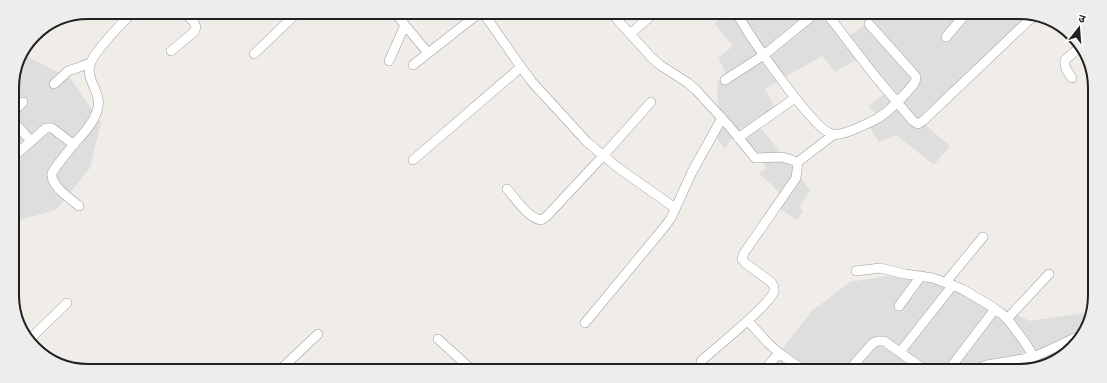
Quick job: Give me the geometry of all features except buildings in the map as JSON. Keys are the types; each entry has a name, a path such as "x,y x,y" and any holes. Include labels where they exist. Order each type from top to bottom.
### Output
{"street":[{"path":"79,206 58,188 51,177 55,168 95,117 99,105 98,96 90,77 89,68 100,49 127,19"},
{"path":"171,51 194,32 196,27 191,19"},
{"path":"254,54 291,19"},
{"path":"400,19 428,53"},
{"path":"413,65 472,19"},
{"path":"487,19 532,82 587,142 603,156 675,208"},
{"path":"616,19 652,58 688,83 722,118 755,158 782,157 798,162"},
{"path":"630,34 647,19"},
{"path":"741,19 795,98 822,128 833,135 843,134 878,118 897,102 915,82 916,77 869,24"},
{"path":"725,80 764,55 808,19"},
{"path":"831,19 874,75 913,122 918,124 1031,20"},
{"path":"946,37 961,19"},
{"path":"389,61 405,25"},
{"path":"1072,78 1064,64 1065,60 1076,50"},
{"path":"54,84 68,71 91,63"},
{"path":"413,160 521,67"},
{"path":"738,138 795,98"},
{"path":"19,106 23,102"},
{"path":"507,189 531,215 536,219 542,220 603,156 651,102"},
{"path":"585,323 666,225 692,172 722,118"},
{"path":"19,152 49,127 74,145"},
{"path":"19,128 31,141"},
{"path":"701,360 748,321 774,292 774,287 771,282 745,263 742,259 744,253 796,178 798,162 833,135"},
{"path":"900,352 983,237"},
{"path":"856,271 880,268 905,274 933,278 973,295 995,309 1007,319 1034,357"},
{"path":"1007,319 1049,274"},
{"path":"899,306 921,276"},
{"path":"33,337 66,303"},
{"path":"953,364 995,309"},
{"path":"748,321 778,353 794,364"},
{"path":"287,364 318,334"},
{"path":"438,339 466,364"},
{"path":"1007,364 1034,357 1071,340"},
{"path":"854,364 873,343 878,341 884,341 917,364"},
{"path":"769,364 778,353"}],"shaded area":[{"path":"720,19 763,19 765,21 768,19 827,19 845,39 872,19 1028,20 921,121 950,146 934,165 896,135 879,142 867,123 880,118 868,106 890,90 865,55 835,72 822,56 765,89 777,110 757,123 810,190 800,207 803,211 798,219 795,219 776,206 781,195 759,174 766,168 754,149 736,136 730,140 725,149 716,138 719,110 717,92 718,81 726,73 718,58 733,46 714,23"},
{"path":"27,56 71,79 101,123 90,168 56,210 19,220 19,83 21,70"},
{"path":"922,270 1030,321 1086,313 1081,326 1068,344 1054,355 1032,363 771,364 812,311 850,282"}]}
